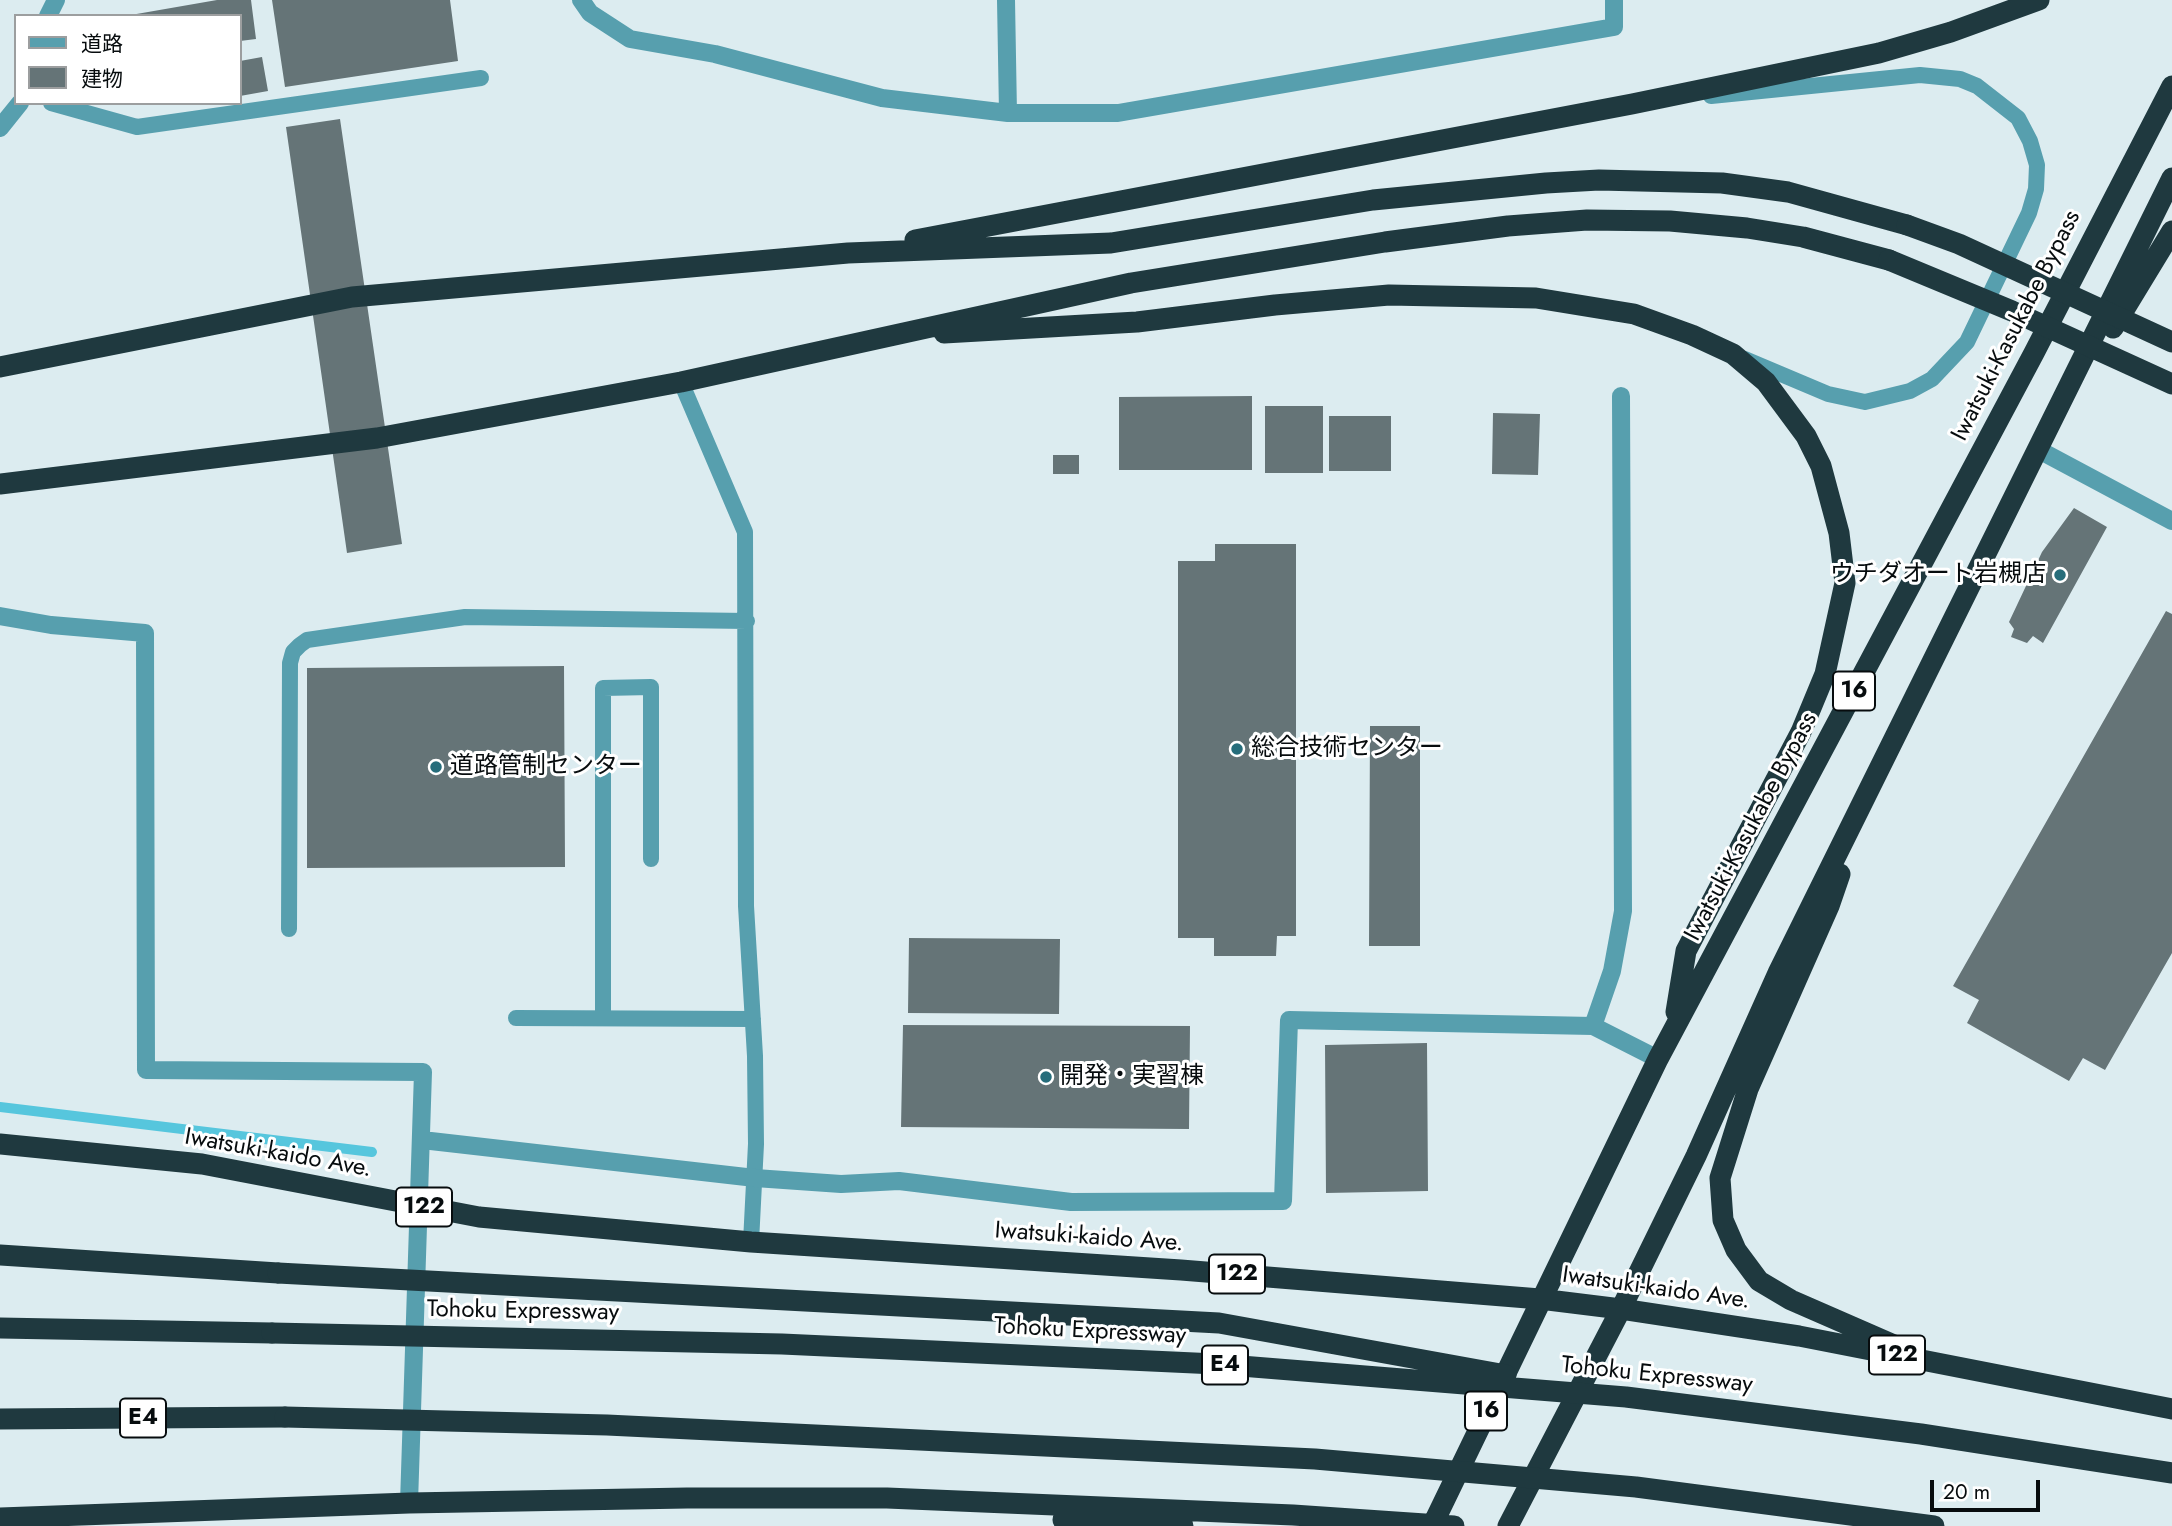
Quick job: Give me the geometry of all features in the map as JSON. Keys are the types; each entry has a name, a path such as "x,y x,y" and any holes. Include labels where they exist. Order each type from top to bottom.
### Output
{"highway":[{"path":"848,253 1632,104 1879,53 1951,32 2039,0"},
{"name":"Iwatsuki-Kasukabe Bypass","path":"1439,1525 1540,1299 1658,1059 2027,366 2172,86"},
{"name":"16","path":"1508,1526 1696,1156 1778,973 1944,633 2044,440 2172,178"},
{"path":"0,367 352,297 848,253 1111,243 1373,200 1599,180 1722,183 1788,192 1908,225 1959,244 2172,342"},
{"path":"0,482 377,438 681,382 873,337 1131,283 1385,242 1521,225 1601,220 1747,228 1803,237 1889,260 2012,311 2172,384"},
{"path":"2044,440 2172,231"},
{"path":"873,337 1137,322 1275,304 1389,295 1458,294 1536,298 1634,314 1732,354 1766,382 1786,405 1816,456 1831,501 1845,583 1825,674 1801,732 1686,951 1673,1031"},
{"path":"1868,793 1829,906 1748,1089 1720,1178 1723,1220 1736,1250 1759,1281 1791,1300 1934,1363"},
{"name":"Iwatsuki-kaido Ave.","path":"0,1144 202,1164 479,1216 751,1242 1181,1270 1621,1308 1799,1336 2172,1409"},
{"path":"0,1255 278,1273 1219,1323 1626,1397"},
{"name":"Tohoku Expressway","path":"0,1328 782,1344 1162,1361 1626,1397 1921,1434 2172,1473"},
{"name":"E4","path":"0,1419 285,1418 621,1426 1315,1459 1636,1487 1934,1526"},
{"path":"887,1498 1068,1520 1183,1526"},
{"path":"0,1518 409,1503 887,1498 1439,1525"}],"street":[{"path":"581,0 590,13 630,39 715,54 882,98 1008,113 1118,113 1614,27 1614,0"},
{"path":"1006,0 1008,113"},
{"path":"0,128 18,105"},
{"path":"1593,1026 1612,971 1623,911 1621,396"},
{"path":"2044,440 2172,521"},
{"path":"0,616 51,625 145,633 146,1070 424,1072 409,1503"},
{"path":"422,1140 755,1178 841,1184 899,1181 1071,1202 1283,1200 1289,1020 1593,1026 1658,1059"}],"lane":[{"path":"1632,104 1920,75 1960,79 1978,86 2018,118 2030,141 2037,165 2036,189 2029,213 1967,342 1931,379 1899,395 1865,402 1828,394 1732,354"},
{"path":"58,105 137,127 481,78"},
{"path":"681,382 744,533 747,621 746,906 753,1019 755,1178 751,1242"},
{"path":"289,929 290,663 293,652 307,640 465,617 747,621"},
{"path":"603,1018 603,688 651,687 651,859"},
{"path":"516,1018 753,1019"}],"building":[{"path":"217,0 251,0 256,39 242,41 242,14 136,14"},
{"path":"272,0 450,0 458,61 285,87"},
{"path":"262,57 268,91 242,96 242,61"},
{"path":"340,119 402,544 347,553 286,127"},
{"path":"1252,396 1252,470 1119,470 1119,397"},
{"path":"1265,406 1323,406 1323,473 1265,473"},
{"path":"1493,413 1540,414 1538,475 1492,474"},
{"path":"1329,416 1391,416 1391,471 1329,471"},
{"path":"1053,455 1079,455 1079,474 1053,474"},
{"path":"2074,508 2107,527 2043,643 2033,636 2027,643 2011,637 2014,629 2009,622 2042,552"},
{"name":"総合技術センター","path":"1215,544 1296,544 1296,936 1277,936 1276,956 1214,956 1214,938 1178,938 1178,561 1215,561"},
{"path":"2166,611 2172,614 2172,953 2105,1070 2083,1058 2069,1081 1967,1023 1979,1000 1953,986"},
{"name":"道路管制センター","path":"564,666 565,867 307,868 307,668"},
{"path":"1370,726 1420,726 1420,946 1369,946"},
{"path":"909,938 1060,939 1059,1014 908,1013"},
{"name":"開発・実習棟","path":"903,1025 1190,1026 1189,1129 901,1127"},
{"path":"1427,1043 1428,1191 1326,1193 1325,1045"}],"waterway":[{"path":"0,1107 372,1152"}],"place":[{"name":"ウチダオート岩槻店","path":"2060,575"},
{"name":"総合技術センター","path":"1237,749"},
{"name":"道路管制センター","path":"436,767"},
{"name":"開発・実習棟","path":"1046,1077"}]}
